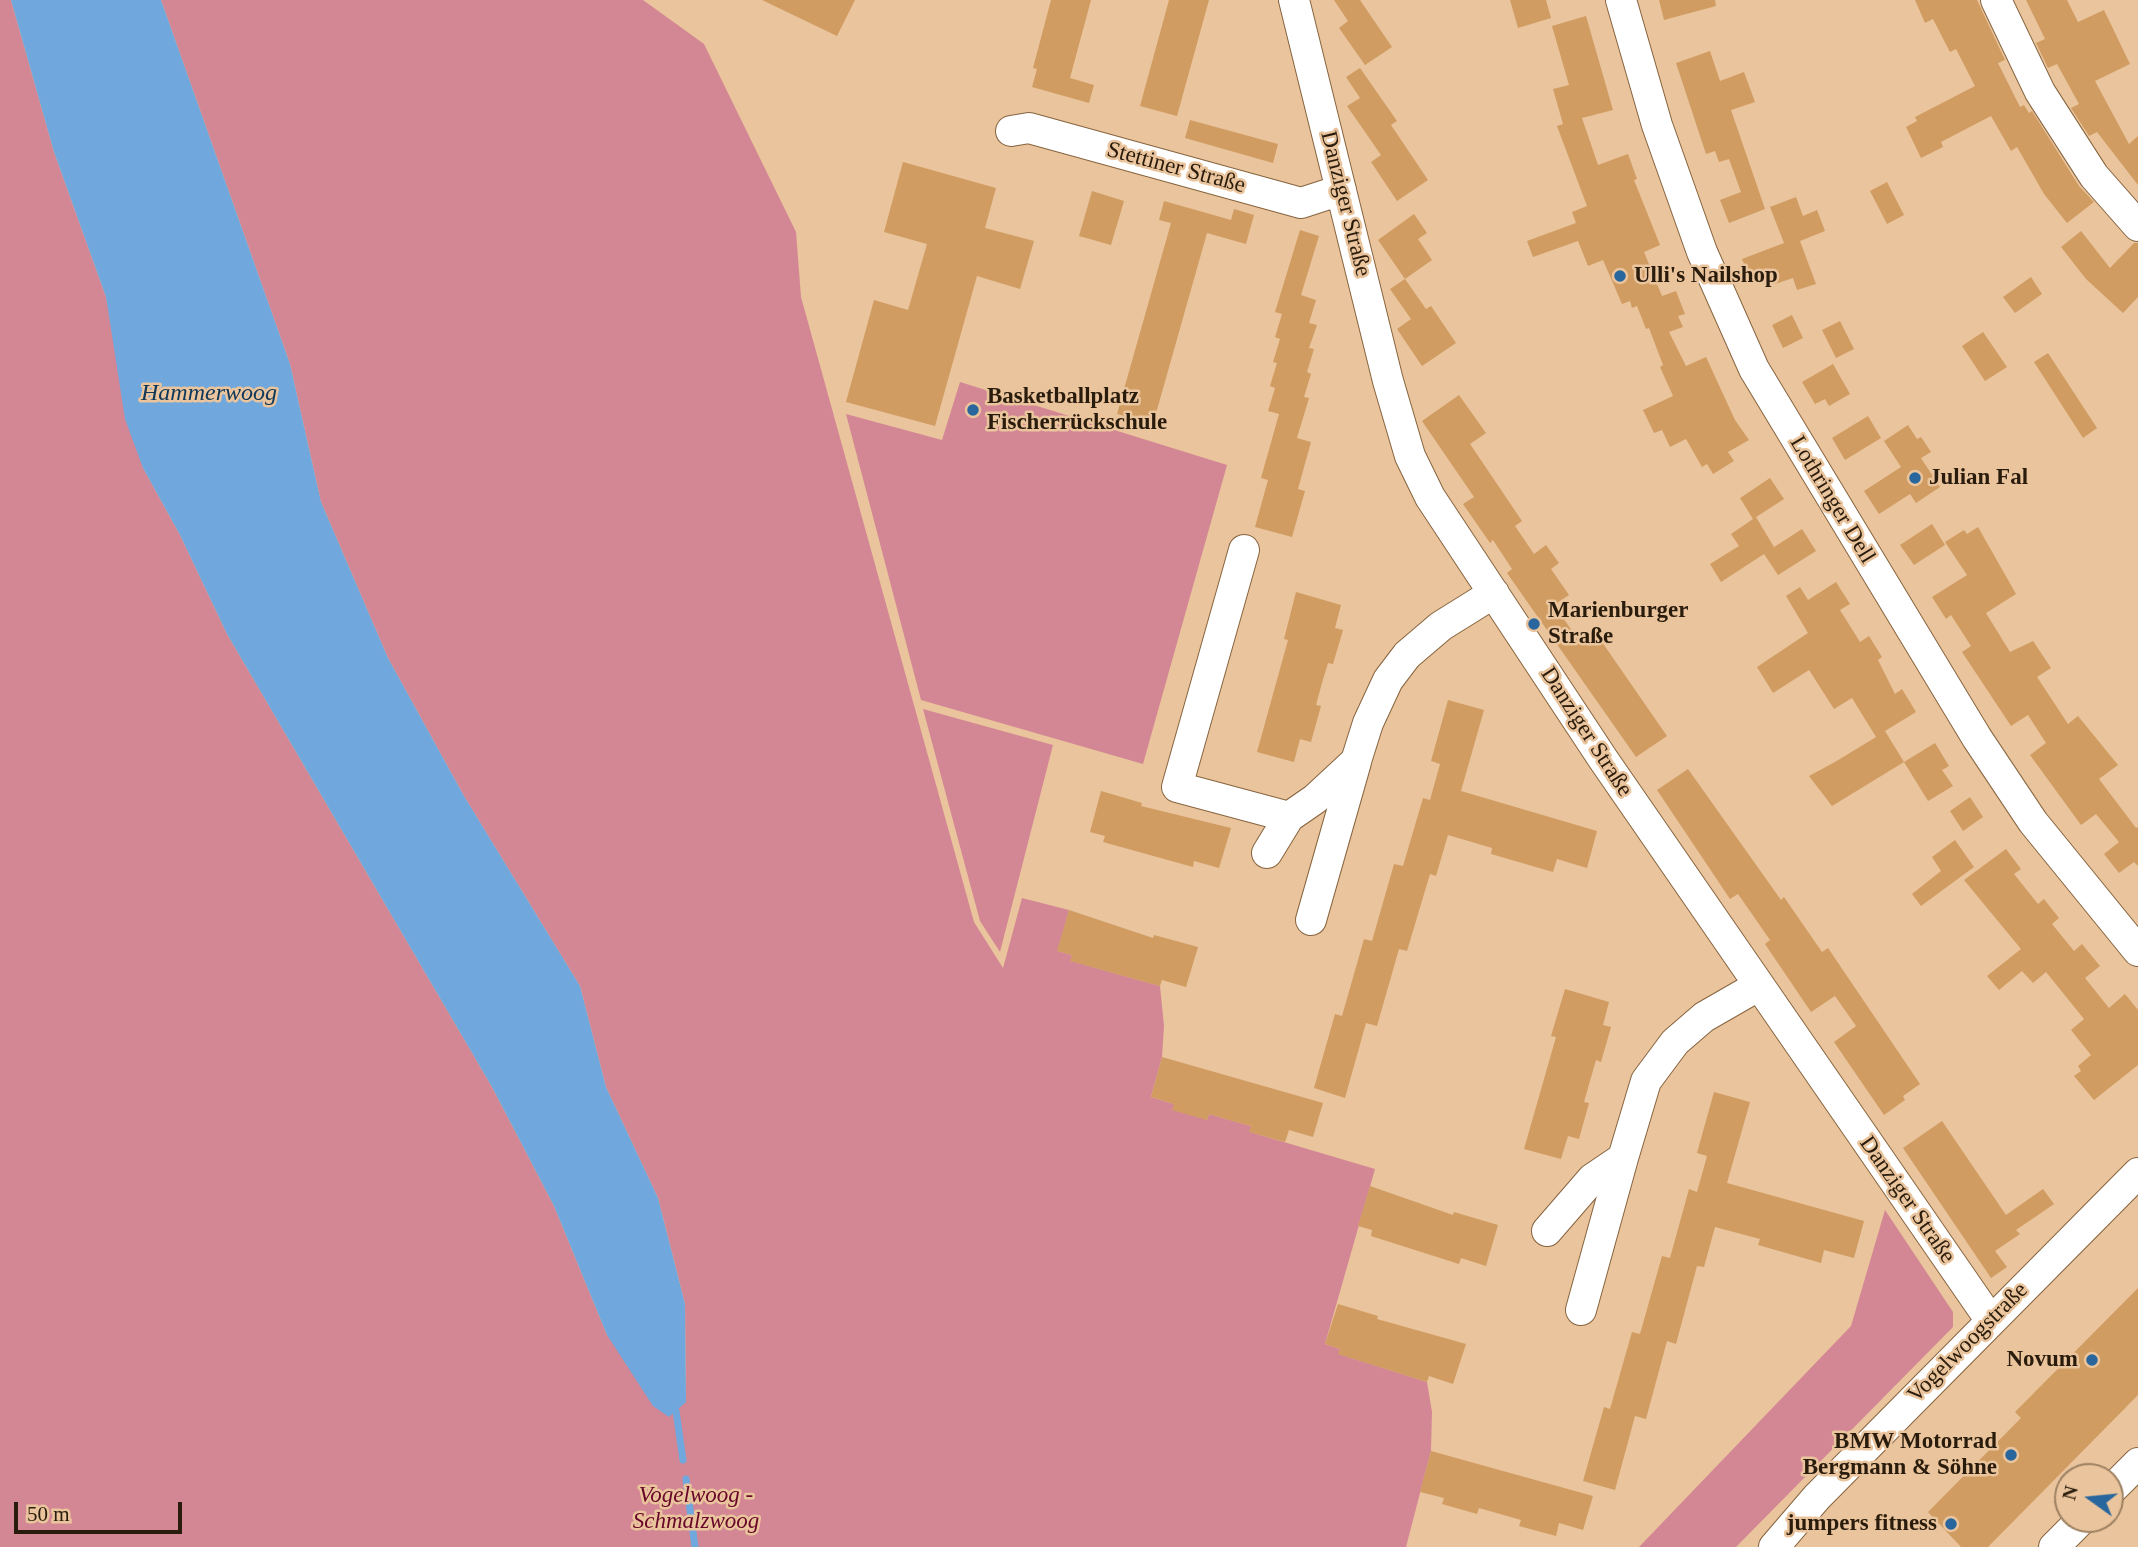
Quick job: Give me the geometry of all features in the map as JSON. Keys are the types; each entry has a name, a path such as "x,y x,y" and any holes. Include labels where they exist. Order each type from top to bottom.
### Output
{"street":[{"name":"Danziger Straße","path":"1294,0 1388,381 1410,456 1454,537 1758,986 1991,1321"},
{"name":"Lothringer Dell","path":"1621,0 1657,125 1702,252 1754,369 1977,738 2033,822 2138,951"},
{"path":"1996,0 2047,103 2094,176 2138,226"},
{"name":"Stettiner Straße","path":"1011,131 1029,128 1301,203 1341,190"},
{"path":"1244,550 1177,787 1289,817"},
{"path":"1311,920 1368,723 1388,680 1408,655 1441,626 1494,593"},
{"path":"1267,853 1289,817 1315,799 1356,761"},
{"path":"1580,1310 1646,1081 1675,1042 1704,1017 1758,986"},
{"path":"1547,1231 1592,1179 1623,1158"},
{"name":"Vogelwoogstraße","path":"1773,1547 1817,1497 2138,1173"},
{"path":"2124,1476 2138,1462"},
{"path":"2054,1547 2068,1533"}],"green space":[{"name":"Vogelwoog - Schmalzwoog","path":"0,0 11,0 54,152 106,297 143,468 180,535 227,634 492,1087 554,1206 607,1335 686,1402 685,1304 658,1198 606,1087 580,986 464,796 388,658 321,502 290,364 161,0 643,0 704,44 796,232 801,297 974,922 1003,968 1022,898 1069,910 1058,951 1072,955 1071,961 1160,986 1164,1026 1162,1057 1151,1097 1174,1104 1207,1120 1209,1114 1251,1126 1250,1132 1375,1169 1325,1344 1340,1349 1339,1354 1427,1382 1432,1412 1431,1451 1406,1547 0,1547"},
{"path":"960,382 1227,465 1143,764 921,700 846,414 942,440"},
{"path":"923,709 1053,745 1000,952 980,921"},
{"path":"1885,1210 1953,1312 1953,1327 1736,1547 1639,1547 1851,1326"}],"water":[{"name":"Hammerwoog","path":"11,0 161,0 290,364 321,502 388,658 464,796 580,986 606,1087 658,1198 685,1304 686,1402 669,1417 653,1406 607,1335 554,1206 492,1087 227,634 180,535 143,468 125,419 106,297 54,152"}],"building":[{"path":"762,0 855,0 837,36"},
{"path":"1051,0 1091,0 1070,78 1094,85 1089,103 1032,87 1037,69 1033,68"},
{"path":"1169,0 1209,0 1177,116 1140,106"},
{"path":"1334,0 1360,0 1392,47 1365,65 1339,28 1348,21"},
{"path":"1510,0 1546,0 1551,18 1518,28"},
{"path":"1659,0 1715,0 1716,6 1664,20"},
{"path":"1915,0 1977,0 2005,60 1998,63 2020,107 2024,105 2029,113 2032,111 2079,186 2094,202 2067,223 2044,194 2017,147 2011,151 1991,116 1941,142 1943,147 1921,158 1906,127 1917,121 1915,117 1975,86 1956,49 1950,52 1933,19 1925,23"},
{"path":"2026,0 2067,0 2078,22 2104,10 2130,64 2095,81 2129,144 2138,136 2138,185 2097,132 2089,136 2071,108 2079,104 2057,64 2048,68 2036,43 2045,39"},
{"path":"1586,16 1613,110 1582,118 1598,165 1628,154 1637,179 1634,180 1660,245 1644,252 1662,296 1676,291 1685,314 1678,316 1683,327 1669,332 1686,366 1706,357 1735,420 1749,440 1728,452 1734,461 1713,474 1707,464 1702,467 1686,439 1670,447 1662,430 1654,433 1643,410 1673,396 1660,367 1663,365 1649,328 1646,329 1637,306 1632,308 1630,301 1622,304 1603,260 1588,266 1578,241 1533,257 1527,241 1576,223 1572,212 1587,206 1557,126 1563,124 1553,89 1569,85 1552,26"},
{"path":"1710,51 1720,81 1744,72 1755,102 1731,110 1765,209 1729,223 1720,200 1741,192 1729,159 1719,162 1715,151 1706,154 1676,63"},
{"path":"1360,68 1397,121 1391,125 1428,180 1397,201 1371,162 1381,155 1347,106 1360,98 1346,77"},
{"path":"1190,120 1278,144 1273,163 1185,138"},
{"path":"903,162 996,188 985,228 1034,241 1020,289 977,276 935,426 846,402 874,300 908,310 927,244 884,232"},
{"path":"1887,182 1904,215 1887,224 1870,191"},
{"path":"1092,191 1124,201 1111,245 1079,236"},
{"path":"1796,197 1803,216 1817,210 1825,231 1800,241 1816,284 1797,290 1793,278 1775,284 1772,277 1752,284 1742,259 1784,243 1770,207"},
{"path":"1164,201 1231,220 1234,209 1254,215 1246,244 1207,233 1153,424 1117,414 1171,223 1159,220"},
{"path":"1414,214 1427,233 1418,239 1432,260 1405,279 1378,240"},
{"path":"1300,230 1319,236 1301,295 1316,300 1309,323 1317,325 1309,348 1314,349 1307,372 1311,374 1304,397 1309,398 1297,438 1311,442 1298,489 1305,491 1292,537 1255,527 1268,480 1261,478 1279,414 1268,411 1275,388 1270,386 1277,363 1273,362 1280,339 1275,337 1282,314 1275,312"},
{"path":"2081,231 2110,268 2134,243 2138,243 2138,297 2123,313 2086,279 2061,247"},
{"path":"2031,277 2042,294 2015,313 2003,297"},
{"path":"1405,279 1426,309 1431,306 1456,343 1422,366 1397,329 1411,319 1390,289"},
{"path":"1792,315 1803,338 1783,348 1772,325"},
{"path":"1840,321 1854,349 1836,358 1822,330"},
{"path":"1983,332 2007,367 1985,381 1962,346"},
{"path":"2048,353 2097,428 2083,438 2034,362"},
{"path":"1833,364 1850,394 1829,406 1825,399 1815,404 1802,382"},
{"path":"1459,395 1486,433 1470,444 1522,521 1515,526 1534,554 1546,545 1559,563 1551,569 1569,595 1554,605 1580,642 1595,632 1667,736 1636,757 1507,573 1512,569 1493,540 1490,543 1463,504 1474,497 1422,421"},
{"path":"1868,416 1881,438 1845,460 1832,438"},
{"path":"1908,425 1917,439 1921,437 1931,452 1921,458 1940,487 1916,503 1910,494 1879,514 1864,491 1901,467 1884,441"},
{"path":"1770,478 1784,499 1753,519 1740,498"},
{"path":"1756,517 1774,547 1768,551 1802,529 1816,551 1778,575 1764,554 1721,582 1710,564 1739,546 1731,534"},
{"path":"1932,524 1945,545 1914,565 1900,545"},
{"path":"1978,527 2016,594 1986,613 2010,652 2033,641 2051,668 2037,677 2068,724 2078,716 2118,765 2099,779 2136,828 2138,827 2138,866 2134,862 2119,873 2104,854 2119,842 2096,814 2081,825 2030,755 2046,743 2028,715 2011,726 1962,652 1971,646 1951,615 1946,619 1932,597 1967,575 1945,542 1964,530 1967,534"},
{"path":"1836,582 1850,604 1840,610 1860,642 1869,636 1882,657 1878,660 1895,694 1902,689 1916,712 1885,731 1904,762 1832,806 1809,776 1835,762 1881,734 1876,737 1852,698 1834,709 1809,670 1773,693 1757,667 1808,633 1786,596 1800,587 1808,600"},
{"path":"1296,592 1341,605 1335,628 1343,630 1333,664 1328,663 1322,683 1316,705 1321,706 1311,742 1300,739 1294,762 1257,752 1288,640 1284,639"},
{"path":"1448,700 1484,710 1461,791 1597,831 1587,868 1557,859 1553,872 1491,854 1492,848 1448,835 1436,876 1430,874 1407,951 1399,949 1377,1026 1366,1023 1345,1098 1314,1088 1335,1014 1342,1016 1364,939 1372,941 1394,864 1403,866 1423,798 1430,800 1440,764 1431,761"},
{"path":"1935,743 1949,766 1942,770 1953,786 1928,801 1904,762"},
{"path":"1688,769 1781,900 1784,897 1822,952 1828,948 1920,1084 1903,1096 1905,1100 1884,1115 1834,1042 1856,1026 1835,996 1811,1012 1765,944 1770,940 1738,894 1730,899 1657,790"},
{"path":"1101,791 1142,803 1141,806 1231,828 1219,868 1194,861 1193,867 1103,842 1105,836 1090,832"},
{"path":"1970,797 1983,817 1963,831 1950,811"},
{"path":"1955,840 1974,867 1921,906 1912,894 1941,871 1932,857"},
{"path":"2006,849 2021,869 2014,874 2038,904 2044,899 2059,918 2052,924 2074,951 2082,944 2100,966 2085,978 2109,1008 2125,994 2138,1010 2138,1065 2094,1100 2074,1076 2081,1071 2078,1066 2091,1055 2071,1030 2084,1019 2046,972 2033,983 2022,971 1999,990 1987,976 2021,949 1964,880"},
{"path":"1069,910 1153,938 1154,935 1198,947 1186,987 1162,980 1160,986 1070,961 1072,955 1057,951"},
{"path":"1565,989 1609,1002 1603,1025 1611,1027 1601,1062 1596,1060 1584,1102 1589,1103 1579,1139 1568,1136 1561,1159 1524,1149 1556,1037 1551,1036"},
{"path":"1162,1057 1323,1103 1313,1137 1289,1130 1285,1142 1249,1132 1251,1126 1209,1114 1207,1120 1172,1110 1174,1104 1151,1097"},
{"path":"1714,1092 1750,1102 1727,1183 1864,1221 1854,1258 1824,1250 1821,1263 1758,1245 1760,1239 1715,1227 1704,1267 1697,1266 1676,1344 1667,1341 1646,1419 1635,1416 1615,1490 1583,1481 1604,1407 1610,1409 1632,1332 1640,1334 1662,1256 1670,1258 1689,1189 1697,1192 1707,1156 1697,1153"},
{"path":"1942,1121 2006,1215 2043,1189 2054,1204 2016,1230 2020,1234 1995,1251 2007,1267 1991,1278 1903,1148"},
{"path":"1370,1186 1453,1215 1454,1212 1498,1225 1486,1266 1461,1258 1459,1264 1371,1236 1372,1230 1358,1226"},
{"path":"2138,1288 2138,1395 2071,1463 2054,1463 2054,1480 1988,1547 1961,1547 1928,1512 2021,1418 2015,1412"},
{"path":"1338,1304 1378,1316 1377,1319 1466,1344 1453,1384 1429,1376 1427,1382 1338,1354 1340,1349 1325,1344"},
{"path":"1431,1451 1593,1496 1583,1530 1559,1523 1556,1536 1519,1526 1521,1520 1479,1508 1477,1514 1442,1504 1444,1498 1420,1492"}],"waterway":[{"path":"676,1411 683,1460"},
{"path":"686,1479 695,1547"}],"place":[{"name":"Ulli's Nailshop","path":"1620,276"},
{"name":"Basketballplatz Fischerrückschule","path":"973,410"},
{"name":"Julian Fal","path":"1915,478"},
{"name":"Marienburger Straße","path":"1534,624"},
{"name":"Novum","path":"2092,1360"},
{"name":"BMW Motorrad Bergmann & Söhne","path":"2011,1455"},
{"name":"jumpers fitness","path":"1951,1524"}]}
